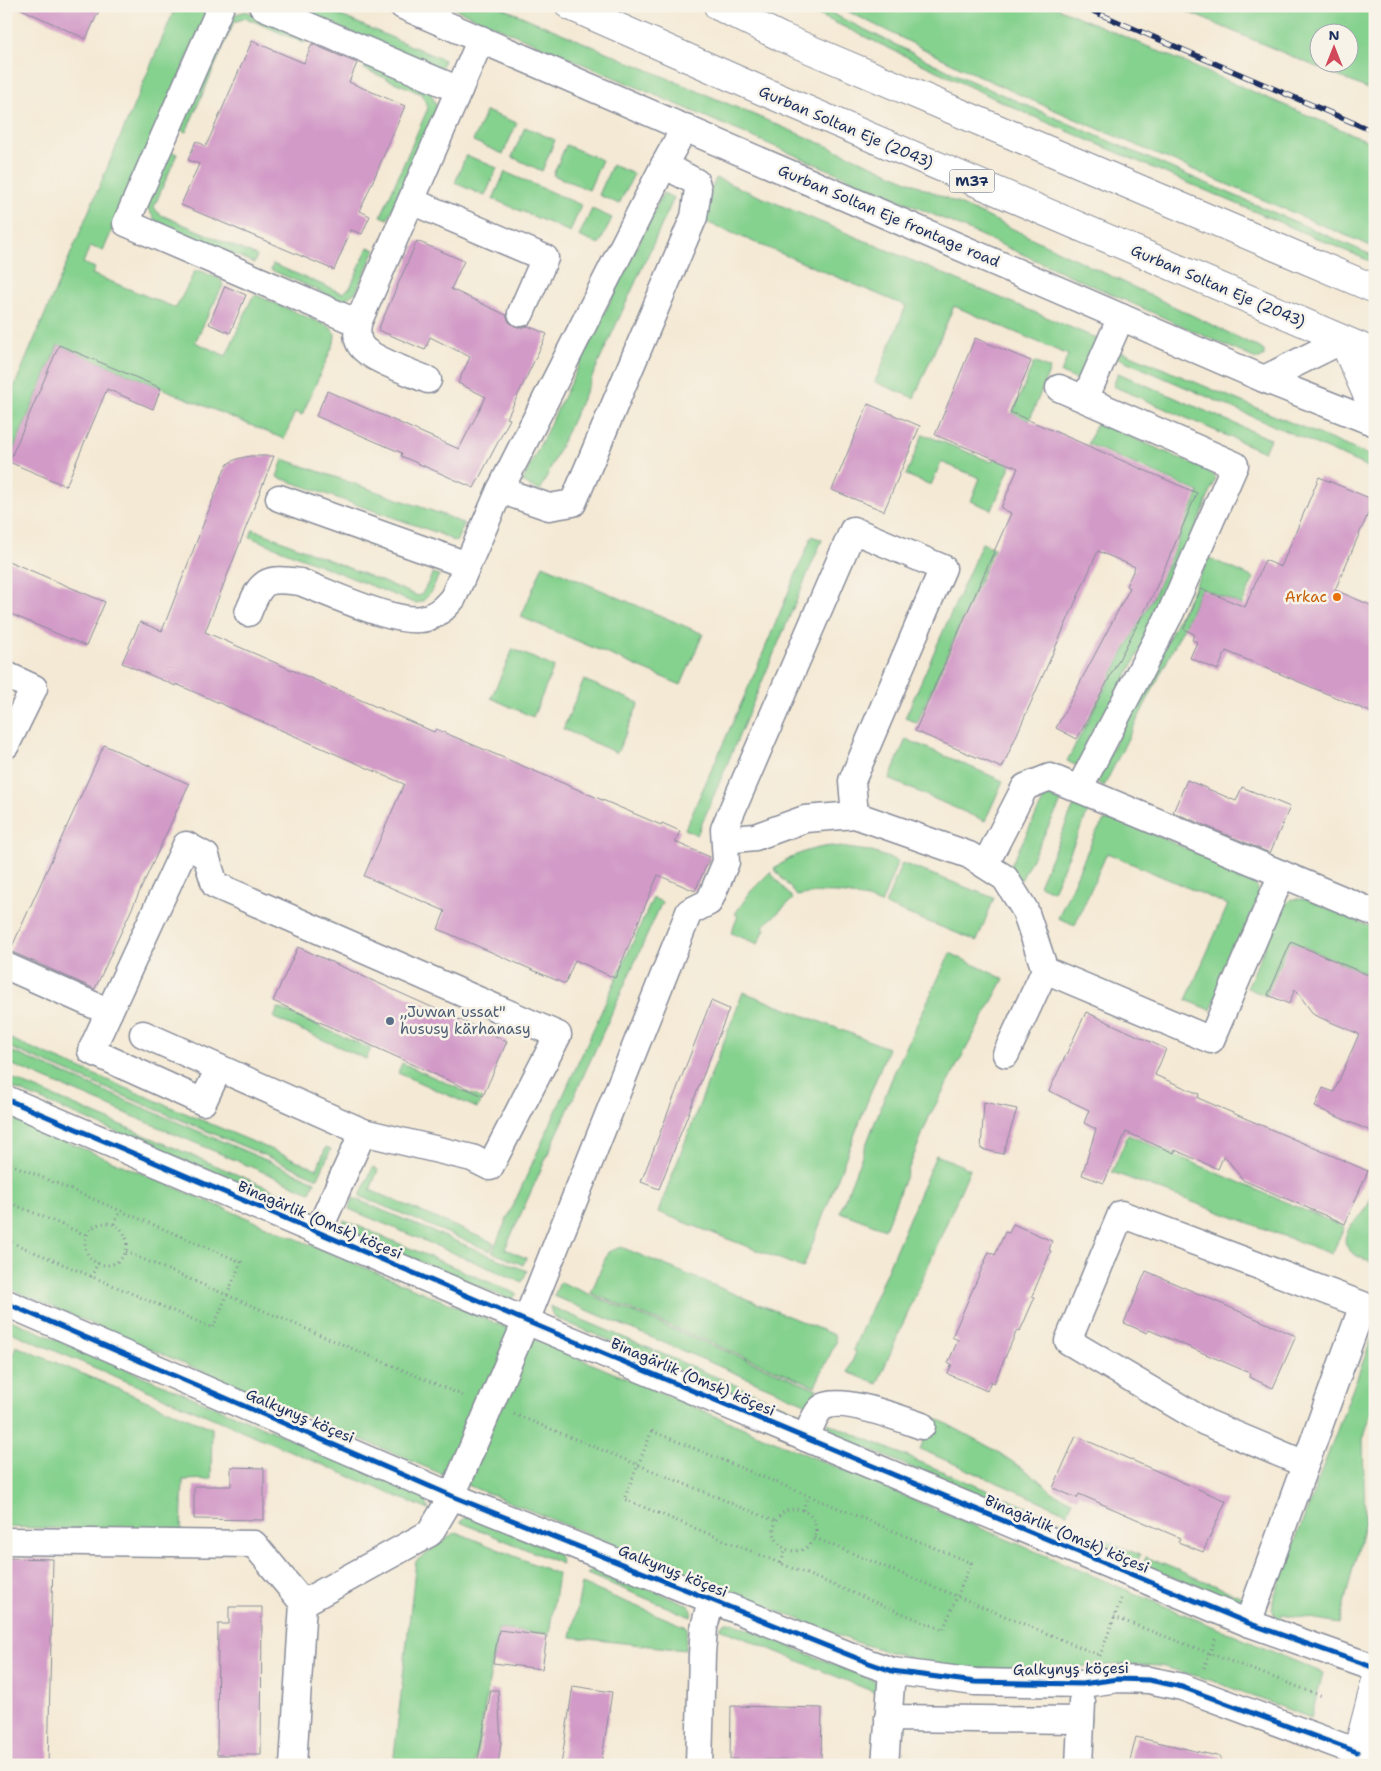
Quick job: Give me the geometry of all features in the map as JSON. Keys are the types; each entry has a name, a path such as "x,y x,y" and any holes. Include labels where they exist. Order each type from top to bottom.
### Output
{"main road":[{"name":"Gurban Soltan Eje (2043)","path":"570,6 749,85 1375,353"},
{"path":"718,6 799,45 1375,289"},
{"path":"1343,340 1375,413"},
{"path":"1356,1759 1375,1684"}],"street":[{"path":"221,6 126,223 358,323"},
{"path":"262,6 459,90"},
{"name":"Gurban Soltan Eje frontage road","path":"404,6 1264,379 1375,423"},
{"path":"428,380 371,355 360,346 356,335 358,323 481,39"},
{"path":"248,613 258,590 269,580 284,579 300,582 392,618 411,620 428,618 443,610 453,598 500,490 685,127"},
{"path":"500,490 549,507 573,503 694,217 698,189 696,182 664,165"},
{"path":"411,201 545,258 521,313"},
{"path":"1085,399 1121,317"},
{"path":"1264,379 1343,340"},
{"path":"1059,388 1235,465 1171,612 1079,789"},
{"path":"279,498 467,564"},
{"path":"303,1603 430,1532 452,1496 526,1321 689,912 709,902 726,862 724,830 852,530 943,568 852,781 855,815"},
{"path":"6,675 34,688 6,746"},
{"path":"985,865 1025,787 1050,777 1375,913"},
{"path":"725,840 755,837 805,819 855,815 969,855 1004,878 1025,910 1045,970 1006,1054"},
{"path":"143,1034 363,1132 472,1158 490,1167 558,1034 215,885 206,856 186,845 92,1052 203,1102 219,1068"},
{"path":"1045,970 1211,1040 1282,874"},
{"path":"6,966 109,1012"},
{"name":"Binagärlik (Omsk) köçesi","path":"6,1100 526,1321 1248,1623 1375,1668"},
{"path":"318,1232 363,1132"},
{"path":"1248,1623 1363,1305 1121,1214 1068,1341 1205,1422 1305,1464"},
{"name":"Galkynyş köçesi","path":"6,1304 452,1496 892,1671 975,1682 1082,1684 1118,1678 1149,1680 1182,1688 1356,1759"},
{"path":"806,1438 822,1408 831,1404 855,1406 922,1426"},
{"path":"6,1540 254,1544 303,1603 293,1765"},
{"path":"699,1765 702,1654 704,1628 711,1600"},
{"path":"885,1765 892,1671"},
{"path":"1080,1765 1082,1684"},
{"path":"888,1718 1081,1720"}],"path":[{"path":"6,1162 241,1262 212,1328 6,1240"},
{"path":"6,1201 86,1235"},
{"path":"114,1224 120,1211"},
{"path":"110,1222 114,1224 119,1226 125,1234 128,1242 126,1252 120,1260 112,1265 102,1265 93,1261 87,1254 84,1245 86,1235 92,1227 100,1223 110,1222"},
{"path":"126,1252 474,1401"},
{"path":"92,1276 98,1263"},
{"path":"514,1414 774,1521"},
{"path":"652,1432 808,1496 971,1563 943,1630 624,1498 652,1432"},
{"path":"803,1510 808,1496"},
{"path":"798,1508 803,1510 808,1512 814,1519 816,1528 815,1538 810,1546 801,1550 791,1551 776,1540 773,1531 774,1521 780,1513 789,1509 798,1508"},
{"path":"815,1538 1100,1655"},
{"path":"781,1563 786,1549"},
{"path":"1101,1660 1100,1655 1125,1590"},
{"path":"1114,1617 1322,1696"},
{"path":"1201,1676 1219,1630"}],"green space":[{"path":"176,6 210,6 103,251 90,246 83,263 95,268 92,274 176,308 195,271 201,271 220,279 223,285 195,342 226,356 252,298 256,295 330,327 335,334 334,343 302,415 295,412 284,439 58,345 6,467 6,406"},
{"path":"290,6 318,6 444,60 440,70"},
{"path":"448,6 498,6 874,166 984,215 1260,348 1264,351 1264,356 1256,359 955,224"},
{"path":"800,6 817,6 957,75 1374,256 1372,262 1023,112"},
{"path":"837,6 1053,6 1375,144 1375,248 1029,99"},
{"path":"1174,6 1375,6 1375,92 1328,72 1358,72 1358,22 1308,22 1308,63"},
{"path":"246,11 306,37 304,43 246,18 234,22 186,132 179,129 227,17"},
{"path":"367,63 429,89 437,107 388,219 381,216 428,108 422,94 364,69"},
{"path":"486,111 517,123 503,154 473,141"},
{"path":"525,127 555,140 542,171 512,157"},
{"path":"566,145 602,160 589,190 553,175"},
{"path":"169,151 177,154 154,207 159,214 257,256 254,263 156,221 146,206"},
{"path":"466,155 497,168 485,196 455,183"},
{"path":"612,165 634,174 619,204 599,195"},
{"path":"505,172 581,205 570,232 493,199"},
{"path":"716,178 1098,339 1080,381 1061,373 1068,355 954,306 914,398 875,382 906,306 699,219"},
{"path":"663,193 674,198 540,491 522,482"},
{"path":"592,209 612,218 599,245 579,236"},
{"path":"368,247 375,250 356,292 342,301 271,270 273,264 342,293 350,288"},
{"path":"1119,350 1375,458 1375,470 1116,357"},
{"path":"1034,362 1050,369 1028,424 1011,417"},
{"path":"1118,373 1270,439 1264,452 1113,386"},
{"path":"1097,422 1209,471 1216,478 1167,599 1079,767 1067,761 1157,589 1199,492 1088,444"},
{"path":"923,434 992,462 1002,438 1019,445 992,510 971,501 980,478 941,462 931,485 906,475"},
{"path":"283,459 444,515 464,524 456,542 438,533 277,477"},
{"path":"253,529 418,596 422,594 433,573 439,575 423,601 414,603 250,537"},
{"path":"812,536 822,540 697,835 685,829 753,677"},
{"path":"982,543 994,548 917,723 905,718"},
{"path":"1209,558 1254,578 1242,605 1201,588 1183,629 1104,786 1096,781"},
{"path":"543,565 703,634 681,685 521,617"},
{"path":"513,649 554,667 533,717 491,698"},
{"path":"584,680 639,703 617,753 563,729"},
{"path":"906,739 1003,781 985,821 889,779"},
{"path":"1046,795 1061,802 1021,880 1007,873"},
{"path":"1076,801 1090,807 1053,891 1039,885"},
{"path":"1104,821 1124,822 1246,874 1255,884 1258,898 1211,1010 1186,1000 1228,905 1107,853 1075,925 1058,918 1095,834"},
{"path":"832,846 869,851 898,861 881,904 840,893 797,896 774,869 802,853 816,848"},
{"path":"902,863 994,898 977,941 885,905"},
{"path":"770,872 793,899 763,926 765,929 758,944 731,933 738,916 735,914 751,891"},
{"path":"653,898 662,902 505,1249 526,1258 523,1265 492,1252"},
{"path":"1291,899 1305,899 1375,929 1375,977 1290,941 1266,996 1247,988 1280,912 1283,906"},
{"path":"950,953 1004,979 929,1117 885,1229 840,1212 894,1073"},
{"path":"743,992 888,1048 803,1268 658,1212"},
{"path":"278,1008 371,1049 366,1059 274,1018"},
{"path":"6,1037 317,1169 326,1147 331,1149 318,1178 6,1046"},
{"path":"6,1049 315,1181 310,1192 6,1062"},
{"path":"402,1063 482,1099 477,1108 398,1073"},
{"path":"6,1076 306,1204 298,1207 290,1206 6,1085"},
{"path":"6,1116 1323,1673 1311,1718 1210,1680 1161,1666 1124,1664 1059,1669 1006,1670 965,1668 921,1661 855,1642 472,1487 6,1287"},
{"path":"1128,1135 1344,1227 1332,1254 1112,1172"},
{"path":"936,1155 970,1169 877,1384 848,1372 856,1352 853,1350"},
{"path":"373,1167 378,1170 370,1190 494,1243 490,1251 360,1196"},
{"path":"1375,1188 1375,1264 1350,1251 1345,1241 1350,1227 1365,1210"},
{"path":"353,1198 527,1271 522,1282 349,1209"},
{"path":"344,1220 517,1294 512,1299 508,1299 348,1231 343,1225"},
{"path":"621,1247 834,1335 836,1342 815,1386 591,1293 608,1252"},
{"path":"560,1282 817,1389 810,1405 554,1296"},
{"path":"550,1306 803,1414 798,1418 787,1416 554,1317"},
{"path":"6,1318 418,1493 426,1502 429,1510 6,1330"},
{"path":"1375,1330 1375,1404 1363,1440 1365,1521 1339,1624 1282,1614 1281,1621 1278,1620 1272,1609 1274,1597"},
{"path":"16,1346 212,1428 211,1479 183,1480 181,1532 6,1527 6,1372"},
{"path":"934,1417 995,1450 1042,1482 1052,1492 1072,1501 1067,1513 920,1449"},
{"path":"828,1423 1140,1555 1137,1562 834,1435 829,1431"},
{"path":"466,1517 474,1517 558,1552 562,1564 460,1522"},
{"path":"456,1532 558,1574 549,1634 498,1629 475,1765 393,1765 416,1561"},
{"path":"1146,1557 1245,1598 1237,1603 1231,1602 1143,1565"},
{"path":"593,1569 601,1569 689,1605 692,1610 691,1617 587,1574"},
{"path":"582,1584 687,1627 685,1650 571,1637"},
{"path":"726,1622 877,1682 881,1695 719,1628"}],"building":[{"path":"15,6 101,6 86,39"},
{"path":"252,41 304,63 312,44 357,63 349,82 405,106 360,211 370,216 362,234 351,230 334,270 181,205 199,164 188,160 196,141 206,146"},
{"path":"417,241 464,261 451,289 506,315 509,322 515,326 522,328 528,326 547,334 507,418 510,419 474,488 401,456 402,453 316,416 327,391 459,449 486,397 458,383 470,357 430,337 425,350 378,330"},
{"path":"225,286 246,295 230,333 209,324"},
{"path":"975,338 1031,361 1010,412 1197,493 1152,597 1077,739 1056,728 1130,588 1126,586 1135,567 1098,551 1002,768 915,731 1011,513 1001,508 1018,468 935,435"},
{"path":"59,345 161,388 153,409 107,389 66,486 9,462"},
{"path":"868,404 920,426 884,511 832,490"},
{"path":"250,456 274,456 205,632 434,732 436,729 661,825 662,823 680,831 675,842 710,857 695,891 658,875 615,978 575,960 565,984 438,929 445,911 364,876 404,784 176,684 176,686 122,663 140,622 162,631 225,468 229,463 237,459"},
{"path":"1319,477 1374,500 1335,590 1375,607 1375,714 1226,651 1218,670 1190,658 1197,642 1192,640 1194,634 1184,629 1201,589 1245,607 1265,560 1281,567"},
{"path":"6,560 105,602 86,646 6,612"},
{"path":"104,745 189,784 95,989 10,951"},
{"path":"1187,780 1236,801 1242,787 1290,807 1270,853 1173,812"},
{"path":"1291,942 1375,978 1375,1133 1315,1107 1323,1088 1334,1092 1359,1034 1314,1015 1295,989 1289,1004 1268,995"},
{"name":",,Juwan ussat\" hususy kärhanasy","path":"298,947 507,1041 483,1096 273,1001"},
{"path":"711,1001 729,1009 659,1189 641,1182"},
{"path":"1086,1012 1166,1049 1155,1075 1199,1094 1198,1098 1368,1171 1345,1224 1243,1180 1224,1155 1218,1169 1175,1150 1174,1153 1126,1132 1104,1183 1082,1175 1096,1129 1084,1123 1089,1110 1049,1091"},
{"path":"984,1102 1017,1109 1003,1154 981,1149"},
{"path":"1013,1224 1052,1241 1049,1250 1051,1251 1032,1296 1035,1297 1020,1331 1017,1330 994,1383 991,1381 987,1391 948,1374 952,1364 948,1363 958,1340 952,1337 989,1252 995,1255 1005,1232 1009,1233"},
{"path":"1146,1271 1296,1336 1273,1388 1249,1377 1250,1373 1149,1330 1147,1333 1124,1323"},
{"path":"1076,1436 1226,1501 1203,1552 1178,1542 1180,1538 1079,1494 1077,1498 1053,1488"},
{"path":"231,1467 264,1468 264,1520 194,1519 194,1486 231,1486"},
{"path":"6,1558 53,1559 48,1765 6,1765"},
{"path":"229,1607 262,1607 261,1755 217,1755 218,1624 229,1624"},
{"path":"499,1630 547,1636 542,1669 493,1663"},
{"path":"573,1686 612,1692 601,1765 561,1765"},
{"path":"491,1690 498,1690 501,1743 498,1765 477,1765"},
{"path":"731,1706 822,1708 821,1761 730,1759"},
{"path":"1136,1737 1221,1757 1220,1765 1129,1765"}],"railway":[{"path":"1081,6 1375,132"}],"cycle path":[{"path":"6,1099 526,1321 1248,1623 1375,1668"},
{"path":"6,1303 452,1496 892,1671 975,1682 1082,1684 1118,1679 1149,1680 1182,1687 1357,1752"}],"place":[{"name":"Arkac","path":"1337,597"},
{"name":",,Juwan ussat\" hususy kärhanasy","path":"390,1021"}]}
